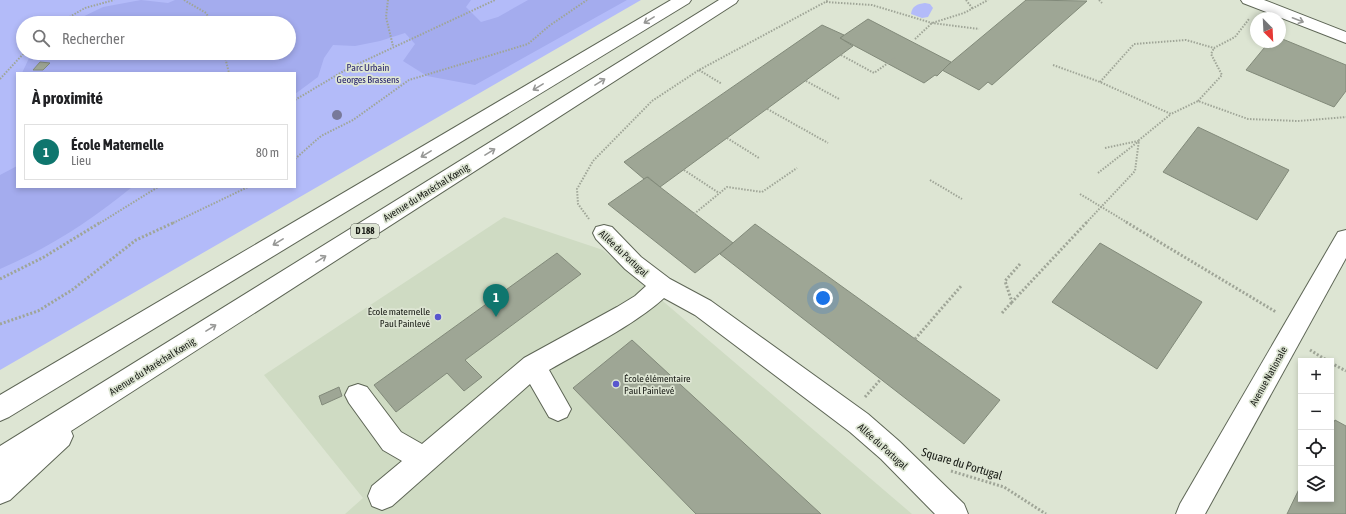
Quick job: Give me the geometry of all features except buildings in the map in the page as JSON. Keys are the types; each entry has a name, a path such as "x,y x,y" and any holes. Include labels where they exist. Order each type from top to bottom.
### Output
{"main road":[{"path":"0,409 683,0"},
{"name":"Avenue du Maréchal Kœnig","path":"0,461 730,0"},
{"path":"1254,2 1346,38"},
{"name":"Allée du Portugal","path":"604,234 632,263 662,286 703,308 859,423 890,450 954,514"},
{"name":"Avenue Nationale","path":"1190,514 1346,238"},
{"path":"382,496 533,366 625,314 643,302 662,286"},
{"path":"533,366 558,409"},
{"path":"358,395 392,441 424,460"},
{"path":"0,490 12,477 57,439 87,407"}],"path":[{"path":"71,16 100,3 114,0"},
{"path":"184,0 207,16"},
{"path":"388,0 386,5 389,31 393,46"},
{"path":"296,99 347,69 393,46 495,0"},
{"path":"296,158 321,136 353,120 409,80 528,44 549,26 587,0"},
{"name":"Allée du Portugal","path":"604,234 585,216 578,204 577,189 594,161 652,102 699,70 829,0"},
{"path":"966,0 973,9"},
{"path":"915,39 932,23 964,13 988,0"},
{"path":"826,2 872,5 932,23 979,29"},
{"path":"1098,173 1171,114 1198,101 1222,75 1211,54 1214,48 1235,37 1254,2"},
{"path":"1100,82 1134,44 1186,40 1214,48"},
{"path":"841,55 874,73 895,58"},
{"path":"0,79 18,60"},
{"path":"225,60 228,72"},
{"path":"1053,65 1100,82 1171,114"},
{"path":"699,70 722,84"},
{"path":"806,81 839,99"},
{"path":"1198,101 1248,119 1298,121 1346,118"},
{"path":"762,106 828,143"},
{"path":"726,138 759,158"},
{"path":"1105,148 1139,140"},
{"path":"1002,313 1136,170 1139,140"},
{"path":"694,214 727,187 762,192 797,168"},
{"path":"684,170 719,193"},
{"path":"930,180 962,199"},
{"path":"0,279 44,257 156,188"},
{"path":"0,324 38,312 72,290 136,240 246,188"},
{"path":"1080,194 1297,324"},
{"path":"1012,302 1005,282 1020,264"},
{"path":"915,339 962,285"},
{"path":"1334,365 1346,371"},
{"name":"Square du Portugal","path":"948,471 1004,487 1046,514"}],"shaded area":[{"path":"141,0 168,3 175,0 471,0 466,7 481,22 498,17 528,0 627,0 475,85 427,76 403,61 415,44 405,33 380,41 355,46 333,45 324,58 318,77 296,93 296,72 22,72 28,60 296,60 296,16 84,16 103,7"},
{"path":"16,167 16,188 131,188 69,233 18,261 0,269 0,175"},
{"name":"École élémentaire Paul Painlevé","path":"504,217 603,250 912,514 345,514 363,498 264,375"}],"green space":[{"name":"Parc Urbain Georges Brassens","path":"0,0 641,0 0,370"},
{"path":"925,3 930,4 933,8 928,17 922,18 911,14 912,9 915,6"}],"place":[{"name":"École maternelle Paul Painlevé","path":"438,317"},
{"name":"École Maternelle","path":"496,317"},
{"name":"École élémentaire Paul Painlevé","path":"616,384"}]}
